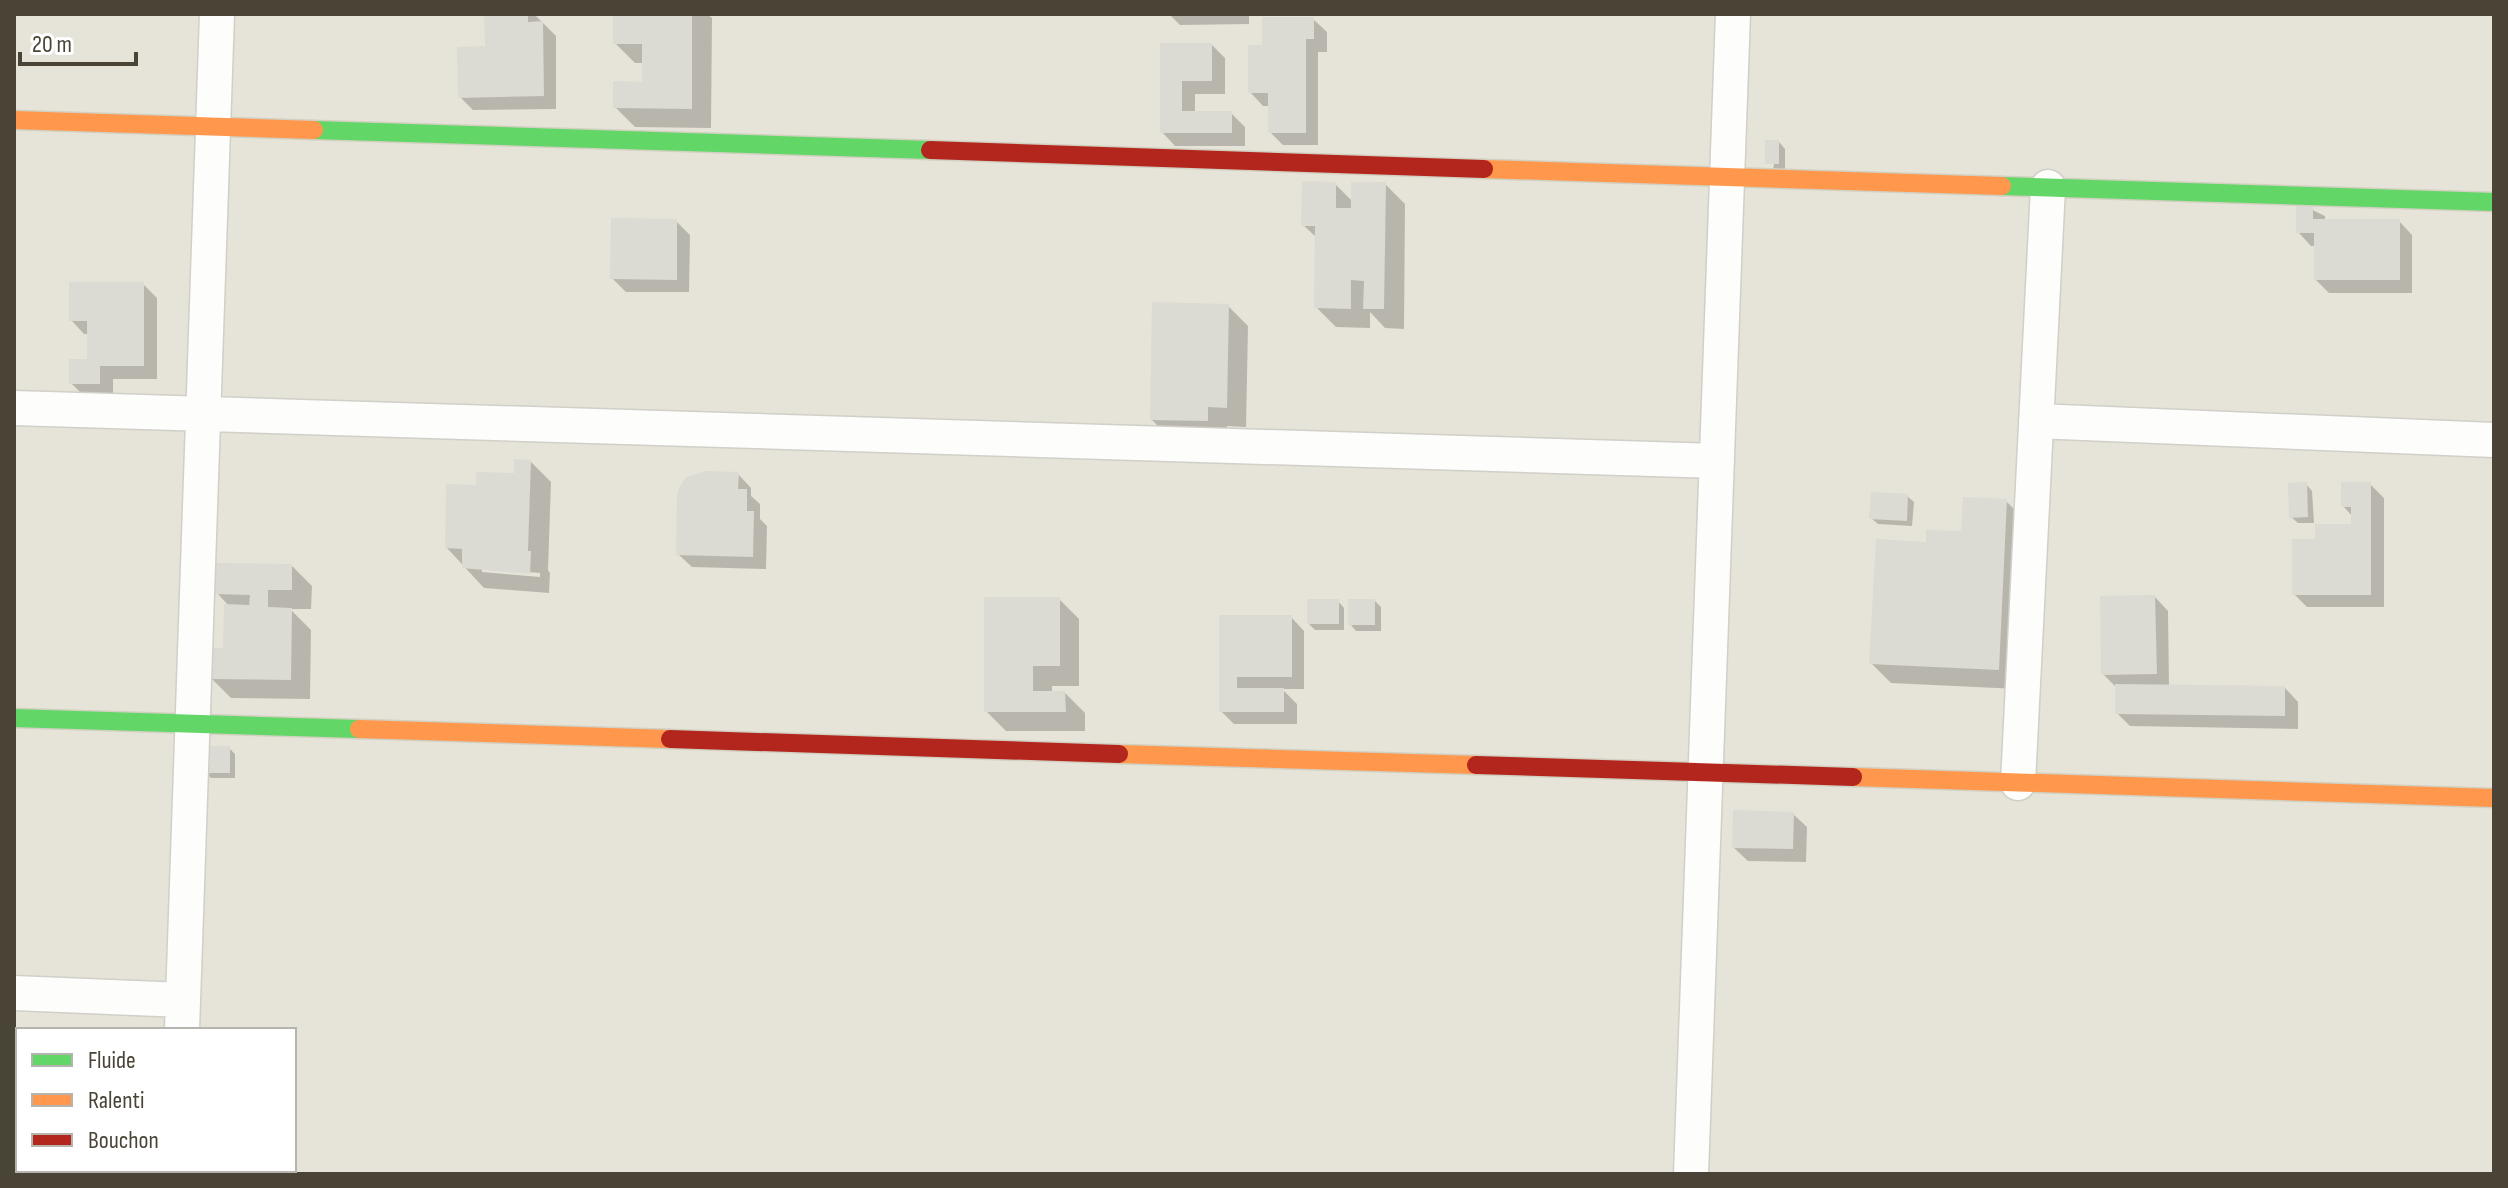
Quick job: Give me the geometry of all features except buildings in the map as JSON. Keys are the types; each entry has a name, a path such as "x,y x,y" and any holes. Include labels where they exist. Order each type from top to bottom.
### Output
{"street":[{"path":"14,993 182,1015 217,14"},
{"path":"1691,1174 1733,14"},
{"path":"14,120 2494,202"},
{"path":"2018,783 2048,187"},
{"path":"14,408 1717,461"},
{"path":"2036,421 2494,440"},
{"path":"14,718 2494,798"}],"shaded area":[{"path":"14,14 2494,14 2494,1174 14,1174"}],"traffic: fast":[{"path":"314,130 930,150"},
{"path":"2002,186 2494,202"},
{"path":"14,718 359,729"}],"traffic: slow":[{"path":"14,120 314,130"},
{"path":"1484,169 2002,186"},
{"path":"359,729 670,739"},
{"path":"1119,754 1476,765"},
{"path":"1853,777 2494,798"}],"traffic: jam":[{"path":"930,150 1484,169"},
{"path":"670,739 1119,754"},
{"path":"1476,765 1853,777"}]}
